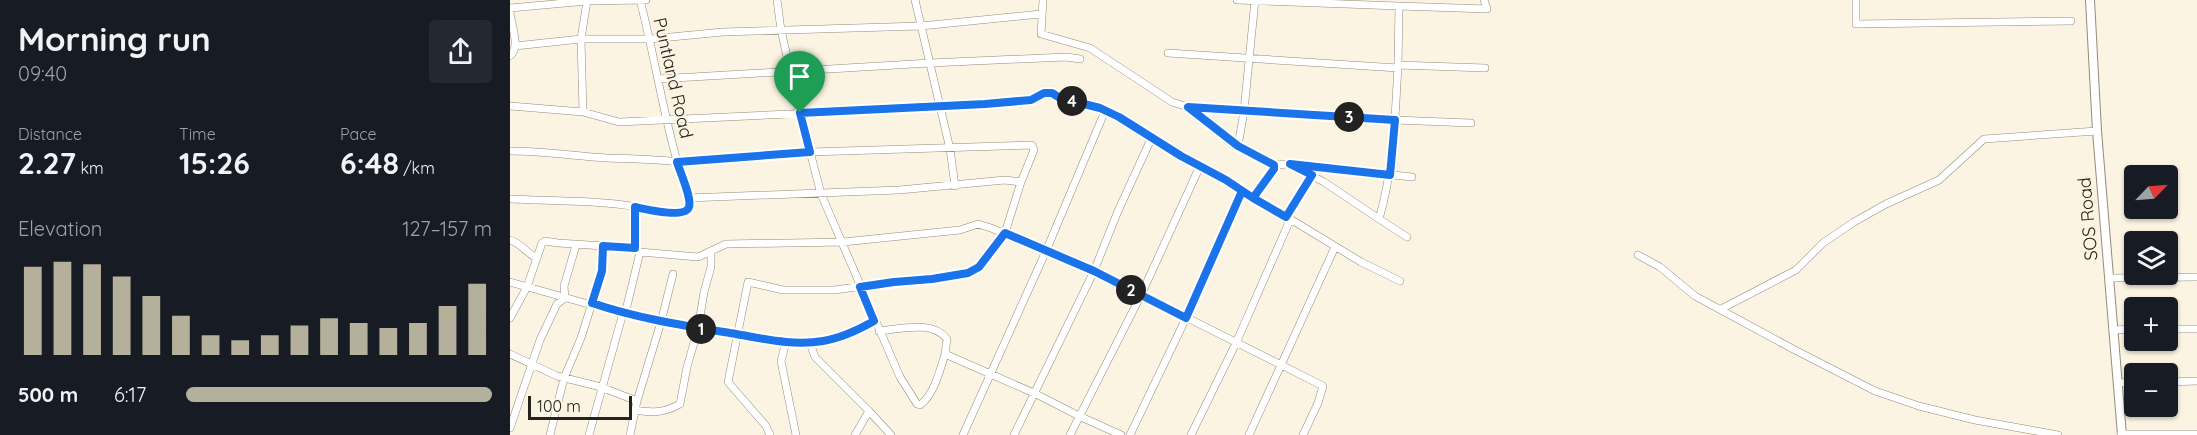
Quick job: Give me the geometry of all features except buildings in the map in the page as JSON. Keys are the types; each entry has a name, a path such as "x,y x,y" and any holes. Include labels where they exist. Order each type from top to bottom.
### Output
{"street":[{"name":"Puntland Road","path":"640,0 677,162 688,198"},
{"path":"510,56 515,46 510,10 587,1 646,0"},
{"path":"777,0 781,30 821,194 843,242 874,321 900,377 917,404 920,405 925,401 937,377 945,354 947,339 935,329 926,327 879,331"},
{"path":"915,0 950,149 955,186"},
{"path":"1043,0 1041,34 1090,48 1172,102 1188,107 1470,123"},
{"path":"1237,0 1486,9 1484,0"},
{"path":"1856,0 1856,24 2071,21"},
{"name":"SOS Road","path":"2090,0 2097,130 2121,435"},
{"path":"583,112 581,39 587,1"},
{"path":"1238,146 1244,111 1255,1"},
{"path":"1379,219 1390,175 1398,67 1399,6"},
{"path":"515,46 581,39 650,39 723,32 921,26 1041,14"},
{"path":"1168,53 1398,67 1485,68"},
{"path":"658,79 930,63 1066,57 1080,59"},
{"path":"510,106 583,112 619,122 940,107 1031,100 1044,93 1052,93 1060,98 1105,111 1335,247 1400,281"},
{"path":"1188,107 1238,146 1274,165 1290,164 1412,177"},
{"path":"963,435 1046,251 1105,111"},
{"path":"1721,309 1796,270 1823,243 1854,222 1886,204 1939,180 1984,139 2097,130"},
{"path":"1014,435 1094,271 1118,211 1152,137"},
{"path":"510,151 540,151 677,162 810,152 1032,145 1034,150 1005,233 979,267 968,273 834,290 783,290 748,282 728,382 766,426 770,435"},
{"path":"1290,164 1312,175 1407,237"},
{"path":"1253,198 1274,169 1274,165"},
{"path":"1070,435 1142,295 1200,166"},
{"path":"1191,435 1236,343 1288,219 1312,175"},
{"path":"510,199 635,207 683,213 689,206 688,198 821,194 955,186 1005,180 1021,182"},
{"path":"1130,435 1186,318 1242,191"},
{"path":"588,435 623,313 627,306 637,250 635,207"},
{"path":"510,318 527,287 542,243 545,241 698,257 726,244 843,242 960,230 978,224 1094,271 1323,386 1303,435"},
{"path":"510,240 513,240 527,254 537,258"},
{"path":"566,298 564,286 576,244"},
{"path":"550,435 564,378 574,359 602,271 603,246"},
{"path":"1249,435 1335,247"},
{"path":"634,410 651,414 680,404 711,267 711,251"},
{"path":"1638,255 1660,267 1695,296 1875,391 1919,406 1974,420 2058,435"},
{"path":"630,435 634,410 673,274"},
{"path":"2109,278 2197,277"},
{"path":"510,282 661,322 786,342 824,341 851,334 874,321"},
{"path":"510,428 531,364 556,304 566,298"},
{"path":"2178,329 2197,328"},
{"path":"2114,330 2124,330"},
{"path":"786,342 781,361 796,435"},
{"path":"810,343 815,357 891,435"},
{"path":"510,354 564,378 601,387 637,400"},
{"path":"945,354 1121,435"},
{"path":"2178,382 2197,381"},
{"path":"2118,382 2124,382"},
{"path":"855,435 869,411"},
{"path":"2121,435 2197,434"}],"route":[{"path":"800,113 810,152 677,162 688,198 687,210 683,213 664,212 635,207 635,248 603,246 602,271 592,303 617,312 678,326 786,342 824,341 851,334 874,321 860,287 968,273 979,267 1005,233 1094,271 1186,318 1242,191 1253,198 1274,169 1274,165 1238,146 1188,107 1395,120 1390,175 1290,164 1312,175 1286,217 1253,198 1226,180 1181,156 1119,117 1100,108 1060,98 1052,93 1044,93 1031,100 985,104 800,113"}]}
